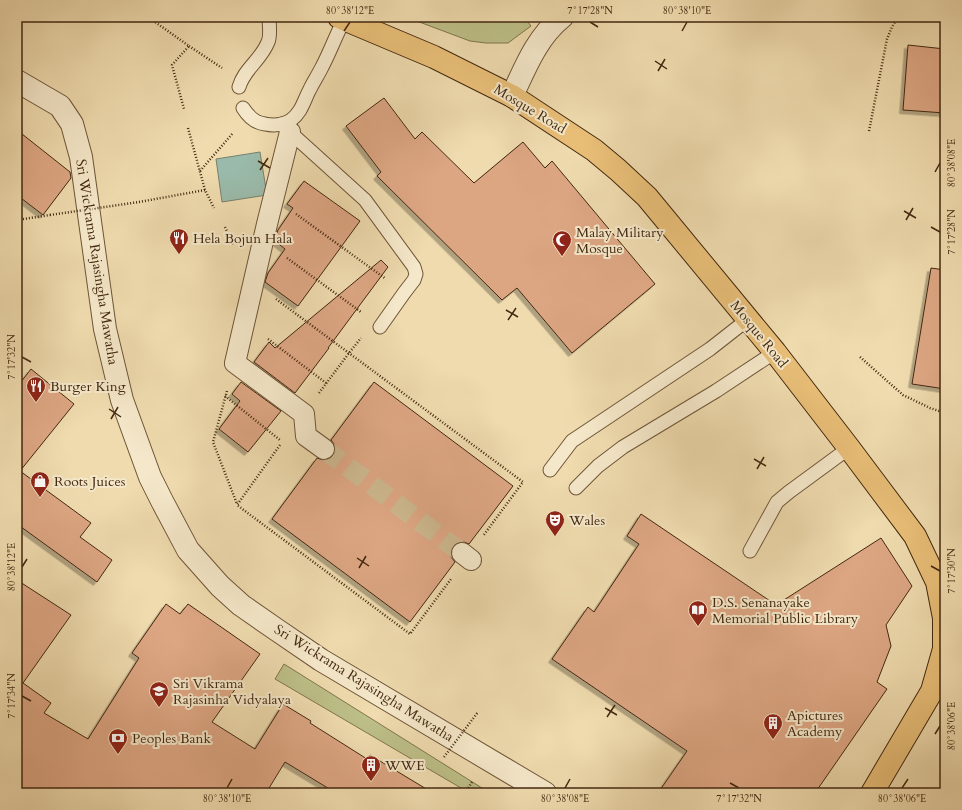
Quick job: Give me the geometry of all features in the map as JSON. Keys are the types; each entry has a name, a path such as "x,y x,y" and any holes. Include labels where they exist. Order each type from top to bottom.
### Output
{"main road":[{"name":"Mosque Road","path":"341,18 434,57 512,96 539,112 594,150 618,170 647,197 747,320 775,352 850,448 915,536 938,582 944,618 944,649 932,691 872,793"}],"street":[{"path":"512,96 537,44 554,23 562,17"},
{"name":"Sri Wickrama Rajasingha Mawatha","path":"17,81 60,106 72,124 80,157 105,329 116,380 133,433 150,477 188,550 220,586 241,605 321,660 545,793"},
{"path":"286,128 274,198 235,363 304,414 306,436 324,449"}],"lane":[{"path":"240,84 247,70 261,54 269,41 269,17"},
{"path":"286,128 290,120 298,113 323,66 341,18"},
{"path":"245,112 260,124 286,128 364,200 414,267 416,274 414,280 380,326"},
{"path":"550,470 572,441 710,349 747,320"},
{"path":"576,488 598,466 623,447 716,391 775,352"},
{"path":"750,551 777,502 788,492 850,448"}],"path":[{"path":"148,17 240,84"},
{"path":"869,131 887,39 898,17"},
{"path":"184,109 172,65 189,46"},
{"path":"200,172 245,112"},
{"path":"188,128 205,190 214,208"},
{"path":"17,220 139,202 205,190"},
{"path":"274,198 404,293"},
{"path":"263,240 361,312"},
{"path":"237,505 282,442 225,396 214,442 237,505 410,634 523,482 253,282"},
{"path":"245,322 326,383"},
{"path":"304,414 349,353"},
{"path":"860,357 903,395 930,408 945,413"},
{"path":"444,757 478,712"}],"green space":[{"path":"406,17 524,17 531,26 508,43 486,43 470,41"},
{"path":"284,664 490,793 458,793 461,788 275,679"}],"shaded area":[{"path":"260,152 267,195 222,202 216,159"}],"building":[{"path":"908,45 945,49 945,113 903,110"},
{"name":"Malay Military Mosque","path":"384,98 415,139 422,132 474,183 523,142 545,168 552,161 655,284 572,353 517,288 502,300 377,176 381,172 346,126"},
{"path":"17,130 70,172 71,178 43,215 17,195"},
{"path":"304,181 360,221 298,306 265,282 268,273 285,249 275,241 278,230 293,208 287,204"},
{"path":"381,260 388,267 295,393 254,362 269,342 275,348"},
{"path":"931,268 945,270 945,389 912,384"},
{"path":"31,369 74,404 20,471 91,523 80,537 112,560 97,582 17,524 17,387"},
{"path":"241,382 281,411 248,452 219,429 240,401 232,394"},
{"path":"374,382 513,486 469,544 458,542 453,546 451,557 455,562 410,622 272,519 317,458 323,460 329,459 333,456 335,450 334,444 331,440"},
{"path":"641,514 776,605 881,538 912,586 886,625 891,646 877,682 887,689 815,793 658,793 687,751 552,659 588,607 594,612 639,544 627,536"},
{"path":"17,580 71,615 23,683 51,703 44,713 88,739 139,658 132,653 166,604 180,614 188,604 260,654 212,722 255,749 283,704 367,759 370,755 433,793 336,793 285,762 266,793 17,793"}],"tunnel":[{"path":"324,449 462,553"}],"place":[{"name":"Hela Bojun Hala","path":"179,255"},
{"name":"Malay Military Mosque","path":"562,257"},
{"name":"Burger King","path":"36,403"},
{"name":"Roots Juices","path":"40,498"},
{"name":"Wales","path":"555,537"},
{"name":"D.S. Senanayake Memorial Public Library","path":"698,627"},
{"name":"Sri Vikrama Rajasinha Vidyalaya","path":"159,708"},
{"name":"Apictures Academy","path":"773,740"},
{"name":"Peoples Bank","path":"118,755"},
{"name":"WWE","path":"371,782"}]}
